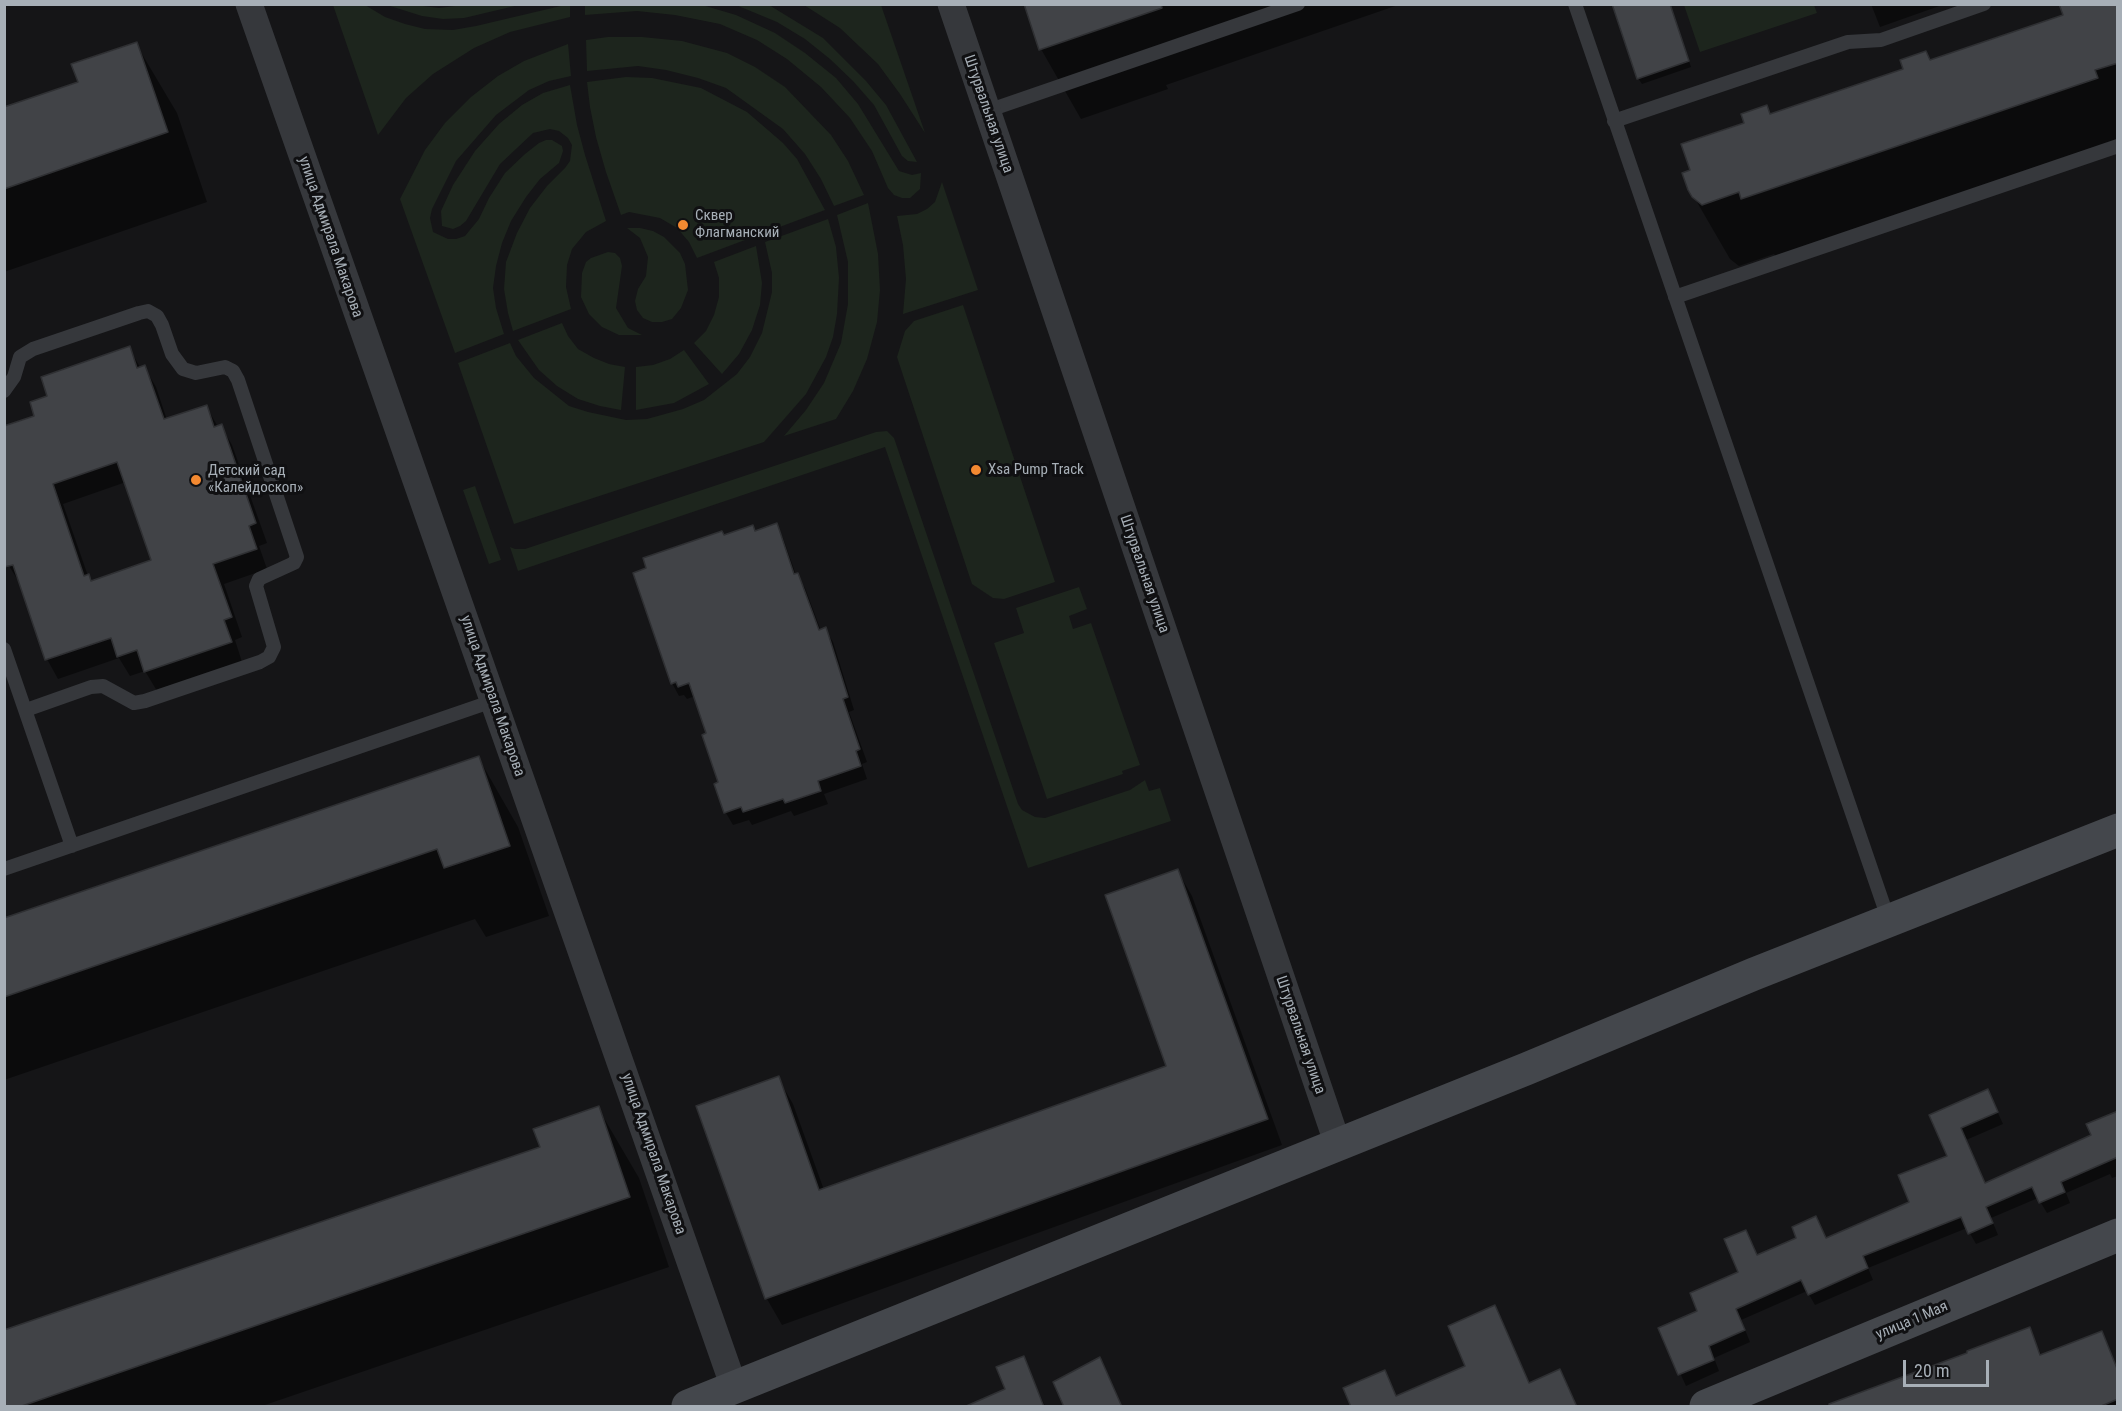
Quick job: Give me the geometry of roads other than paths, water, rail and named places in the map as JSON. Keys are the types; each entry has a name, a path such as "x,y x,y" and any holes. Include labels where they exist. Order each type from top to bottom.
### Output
{"street":[{"name":"улица Адмирала Макарова","path":"249,4 735,1387"},
{"name":"Штурвальная улица","path":"951,4 1338,1144"},
{"path":"688,1407 1526,1069 1754,974 2118,830"},
{"name":"улица 1 Мая","path":"1706,1407 2118,1235"}],"lane":[{"path":"987,111 1298,4"},
{"path":"1575,4 1889,921"},
{"path":"1614,121 1848,42 1881,40 1984,4"},
{"path":"1675,297 2118,146"},
{"path":"4,391 8,389 14,377 20,357 33,349 139,313 148,311 157,316 172,354 183,369 196,373 225,367 232,371 242,391 297,557 294,563 259,579 256,586 274,647 269,657 146,701 134,703 103,686 91,687 26,710"},
{"path":"4,649 72,846"},
{"path":"4,869 493,701"}],"place":[{"name":"Сквер Флагманский","path":"683,225"},
{"name":"Xsa Pump Track","path":"976,470"},
{"name":"Детский сад «Калейдоскоп»","path":"196,480"}]}
